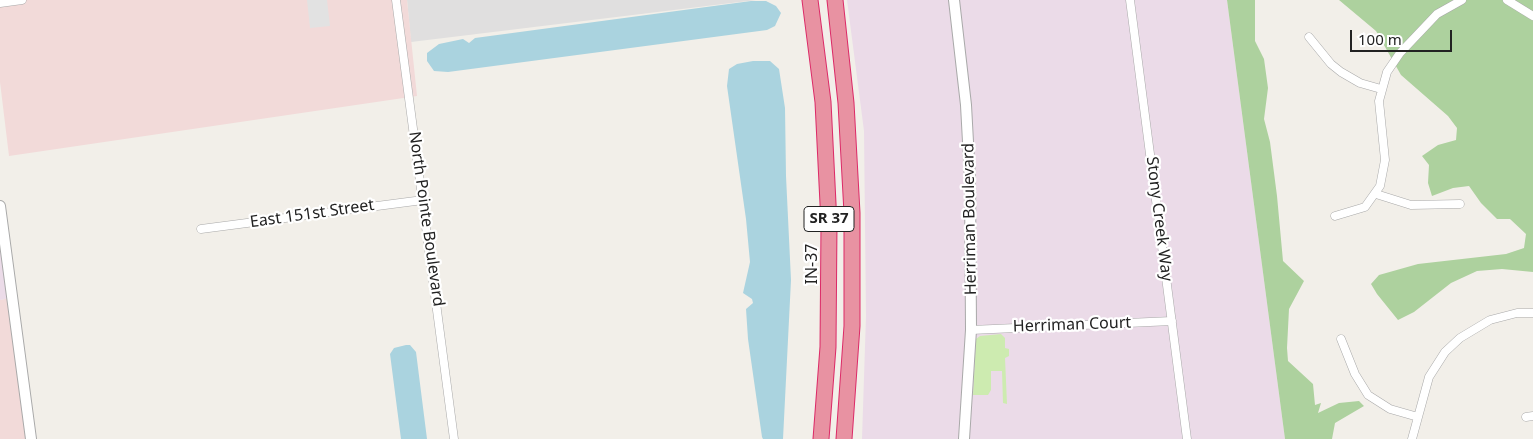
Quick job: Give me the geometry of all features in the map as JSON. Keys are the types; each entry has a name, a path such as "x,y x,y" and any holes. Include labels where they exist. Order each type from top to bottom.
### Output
{"highway":[{"name":"IN-37","path":"810,0 822,102 829,224 829,310 821,439"},
{"name":"SR 37","path":"835,0 846,103 852,213 852,326 844,439"}],"street":[{"path":"0,3 22,0"},
{"name":"North Pointe Boulevard","path":"396,0 454,439"},
{"name":"Herriman Boulevard","path":"954,0 969,150 971,330 964,439"},
{"name":"Stony Creek Way","path":"1130,0 1187,439"},
{"path":"1335,216 1345,215 1364,207 1376,194 1383,176 1385,160 1380,121 1381,89 1386,72 1400,52 1437,14 1462,0"},
{"path":"1507,0 1533,16"},
{"path":"1309,37 1331,64 1341,72 1360,83 1381,89"},
{"path":"1376,194 1411,205 1460,204"},
{"name":"East 151st Street","path":"201,229 423,200"},
{"path":"0,206 31,439"},
{"path":"1412,439 1426,386 1435,365 1460,338 1490,320 1517,313 1533,313"},
{"name":"Herriman Court","path":"971,330 1172,321"},
{"path":"1341,339 1355,374 1368,395 1390,409 1418,417"}],"shaded area":[{"path":"0,0 407,0 417,96 9,156 0,82"},
{"path":"307,0 327,0 330,26 310,28"},
{"path":"407,0 756,0 411,42"},
{"path":"847,0 1227,0 1285,439 862,439 866,316 864,131"},
{"path":"0,250 10,298 0,300"},
{"path":"10,298 30,439 0,439 0,300"}],"green space":[{"path":"1227,0 1255,0 1255,41 1264,59 1268,88 1264,119 1270,142 1283,261 1304,281 1289,309 1288,361 1313,384 1315,405 1321,403 1318,413 1339,403 1359,401 1364,406 1335,423 1332,439 1285,439"},
{"path":"1339,0 1533,0 1533,272 1502,269 1477,271 1451,283 1414,312 1398,320 1377,294 1371,284 1379,275 1418,264 1506,254 1524,248 1526,234 1510,219 1497,219 1481,203 1469,186 1453,188 1432,196 1428,183 1429,165 1422,156 1438,145 1456,140 1457,128 1448,116 1401,75 1376,31"},
{"path":"1001,334 1005,338 1005,348 1009,349 1009,356 1005,358 1007,404 1003,403 1002,371 991,371 991,390 988,395 973,395 976,339 980,336"}],"water":[{"path":"751,1 766,1 776,6 781,13 775,26 767,30 448,72 434,71 427,61 427,53 439,44 463,39 469,43 475,38"},
{"path":"753,61 770,61 779,69 785,108 791,280 783,439 763,439 762,437 748,339 746,309 753,303 752,299 743,293 750,262 746,219 727,86 729,69 737,64"},
{"path":"410,345 416,352 427,439 401,439 390,354 394,348"}]}
